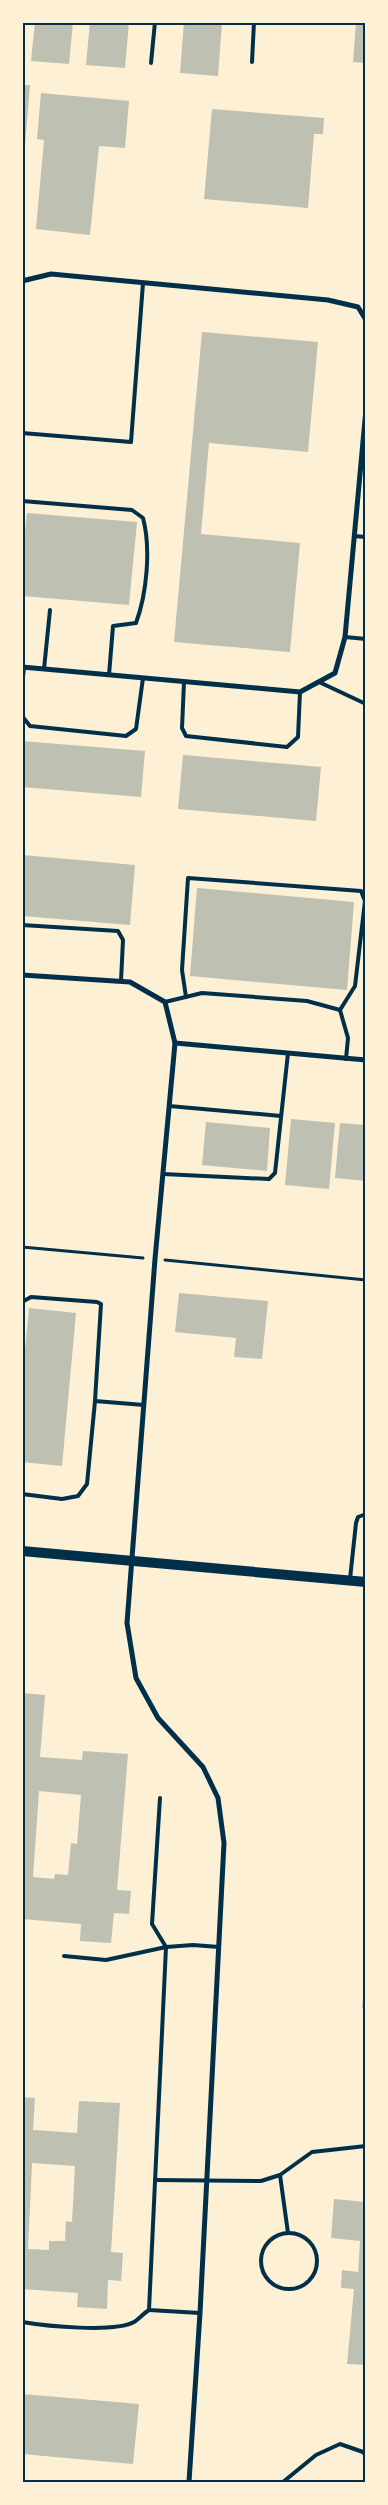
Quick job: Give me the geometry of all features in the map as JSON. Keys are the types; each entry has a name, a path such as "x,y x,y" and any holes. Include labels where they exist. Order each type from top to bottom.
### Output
{"main road":[{"path":"22,1551 366,1582"}],"street":[{"path":"22,281 51,274 328,300 358,307 366,320"},
{"path":"23,667 300,692 335,673 345,637 366,409"},
{"path":"22,975 130,982 165,1002 175,1043 155,1259 128,1623 136,1678 158,1718 204,1767 218,1798 224,1843 200,2312 189,2482"},
{"path":"175,1043 366,1060"}],"lane":[{"path":"151,62 155,22"},
{"path":"252,62 254,22"},
{"path":"22,433 131,442 144,283"},
{"path":"22,501 132,510 143,518 148,539 141,610 136,623 113,626 109,675"},
{"path":"354,536 366,537"},
{"path":"44,669 50,610"},
{"path":"345,637 366,638"},
{"path":"22,685 23,667"},
{"path":"22,716 30,726 126,736 136,729 143,678"},
{"path":"184,682 182,728 186,736 287,747 298,737 300,692"},
{"path":"319,682 366,704"},
{"path":"186,997 182,970 188,878 361,891 365,901 355,986 340,1010 348,1038 346,1059"},
{"path":"22,925 118,931 123,940 121,982"},
{"path":"165,1002 202,993 307,1001 340,1010"},
{"path":"163,1174 269,1179 275,1173 288,1053"},
{"path":"169,1106 281,1116"},
{"path":"22,1302 31,1297 97,1302 101,1304 90,1470 84,1491 68,1499 22,1494"},
{"path":"96,1401 144,1405"},
{"path":"350,1581 356,1523 358,1517 366,1514"},
{"path":"149,2310 166,1947 152,1924 160,1798"},
{"path":"64,1956 106,1960 166,1947 193,1945 219,1947"},
{"path":"155,2180 206,2182 261,2181 280,2175 312,2152 366,2146"},
{"path":"280,2175 288,2233"},
{"path":"288,2233 305,2238 316,2252 317,2261 316,2270 306,2284 289,2290 270,2283 264,2276 261,2266 264,2247 279,2234 288,2233"},
{"path":"22,2322 41,2325 110,2327 133,2322 149,2310 200,2312"},
{"path":"283,2482 316,2455 340,2444 363,2452 366,2456"}],"path":[{"path":"22,1247 366,1280"}],"building":[{"path":"35,22 73,22 69,64 31,61"},
{"path":"90,22 129,22 125,68 86,65"},
{"path":"184,22 222,22 218,76 180,73"},
{"path":"356,22 366,22 366,63 353,62"},
{"path":"22,85 30,85 25,146 22,146"},
{"path":"41,93 129,101 125,148 99,146 90,235 36,229 44,140 37,139"},
{"path":"212,109 324,118 323,134 314,134 308,208 204,199"},
{"path":"202,332 318,342 308,452 209,443 201,534 300,543 290,652 174,642"},
{"path":"27,513 137,522 129,605 22,596 22,561"},
{"path":"22,741 145,751 141,797 22,787"},
{"path":"183,755 321,767 316,821 178,809"},
{"path":"22,855 135,865 130,925 22,916"},
{"path":"197,888 354,902 347,990 190,976"},
{"path":"291,1119 335,1123 329,1189 285,1185"},
{"path":"206,1122 270,1128 267,1171 202,1165"},
{"path":"340,1123 366,1125 366,1181 335,1178"},
{"path":"179,1293 268,1301 262,1359 234,1357 236,1338 175,1332"},
{"path":"29,1308 76,1313 62,1466 22,1462 22,1380"},
{"path":"22,1693 45,1695 40,1757 82,1760 83,1751 128,1754 117,1890 131,1891 129,1914 114,1913 111,1943 80,1941 81,1924 22,1919","holes":["39,1791 81,1795 77,1844 71,1843 68,1875 55,1874 54,1879 33,1877"]},
{"path":"364,1986 366,1986 366,2008 362,2008"},
{"path":"22,2097 35,2098 33,2130 77,2133 79,2101 120,2103 111,2252 123,2253 121,2281 108,2280 107,2309 77,2307 78,2293 22,2289","holes":["32,2163 75,2166 72,2222 66,2221 65,2241 49,2241 49,2250 28,2249"]},
{"path":"334,2199 366,2202 366,2365 347,2364 354,2289 341,2288 342,2270 358,2272 360,2241 331,2238"},
{"path":"22,2394 139,2404 133,2464 22,2454"}]}
